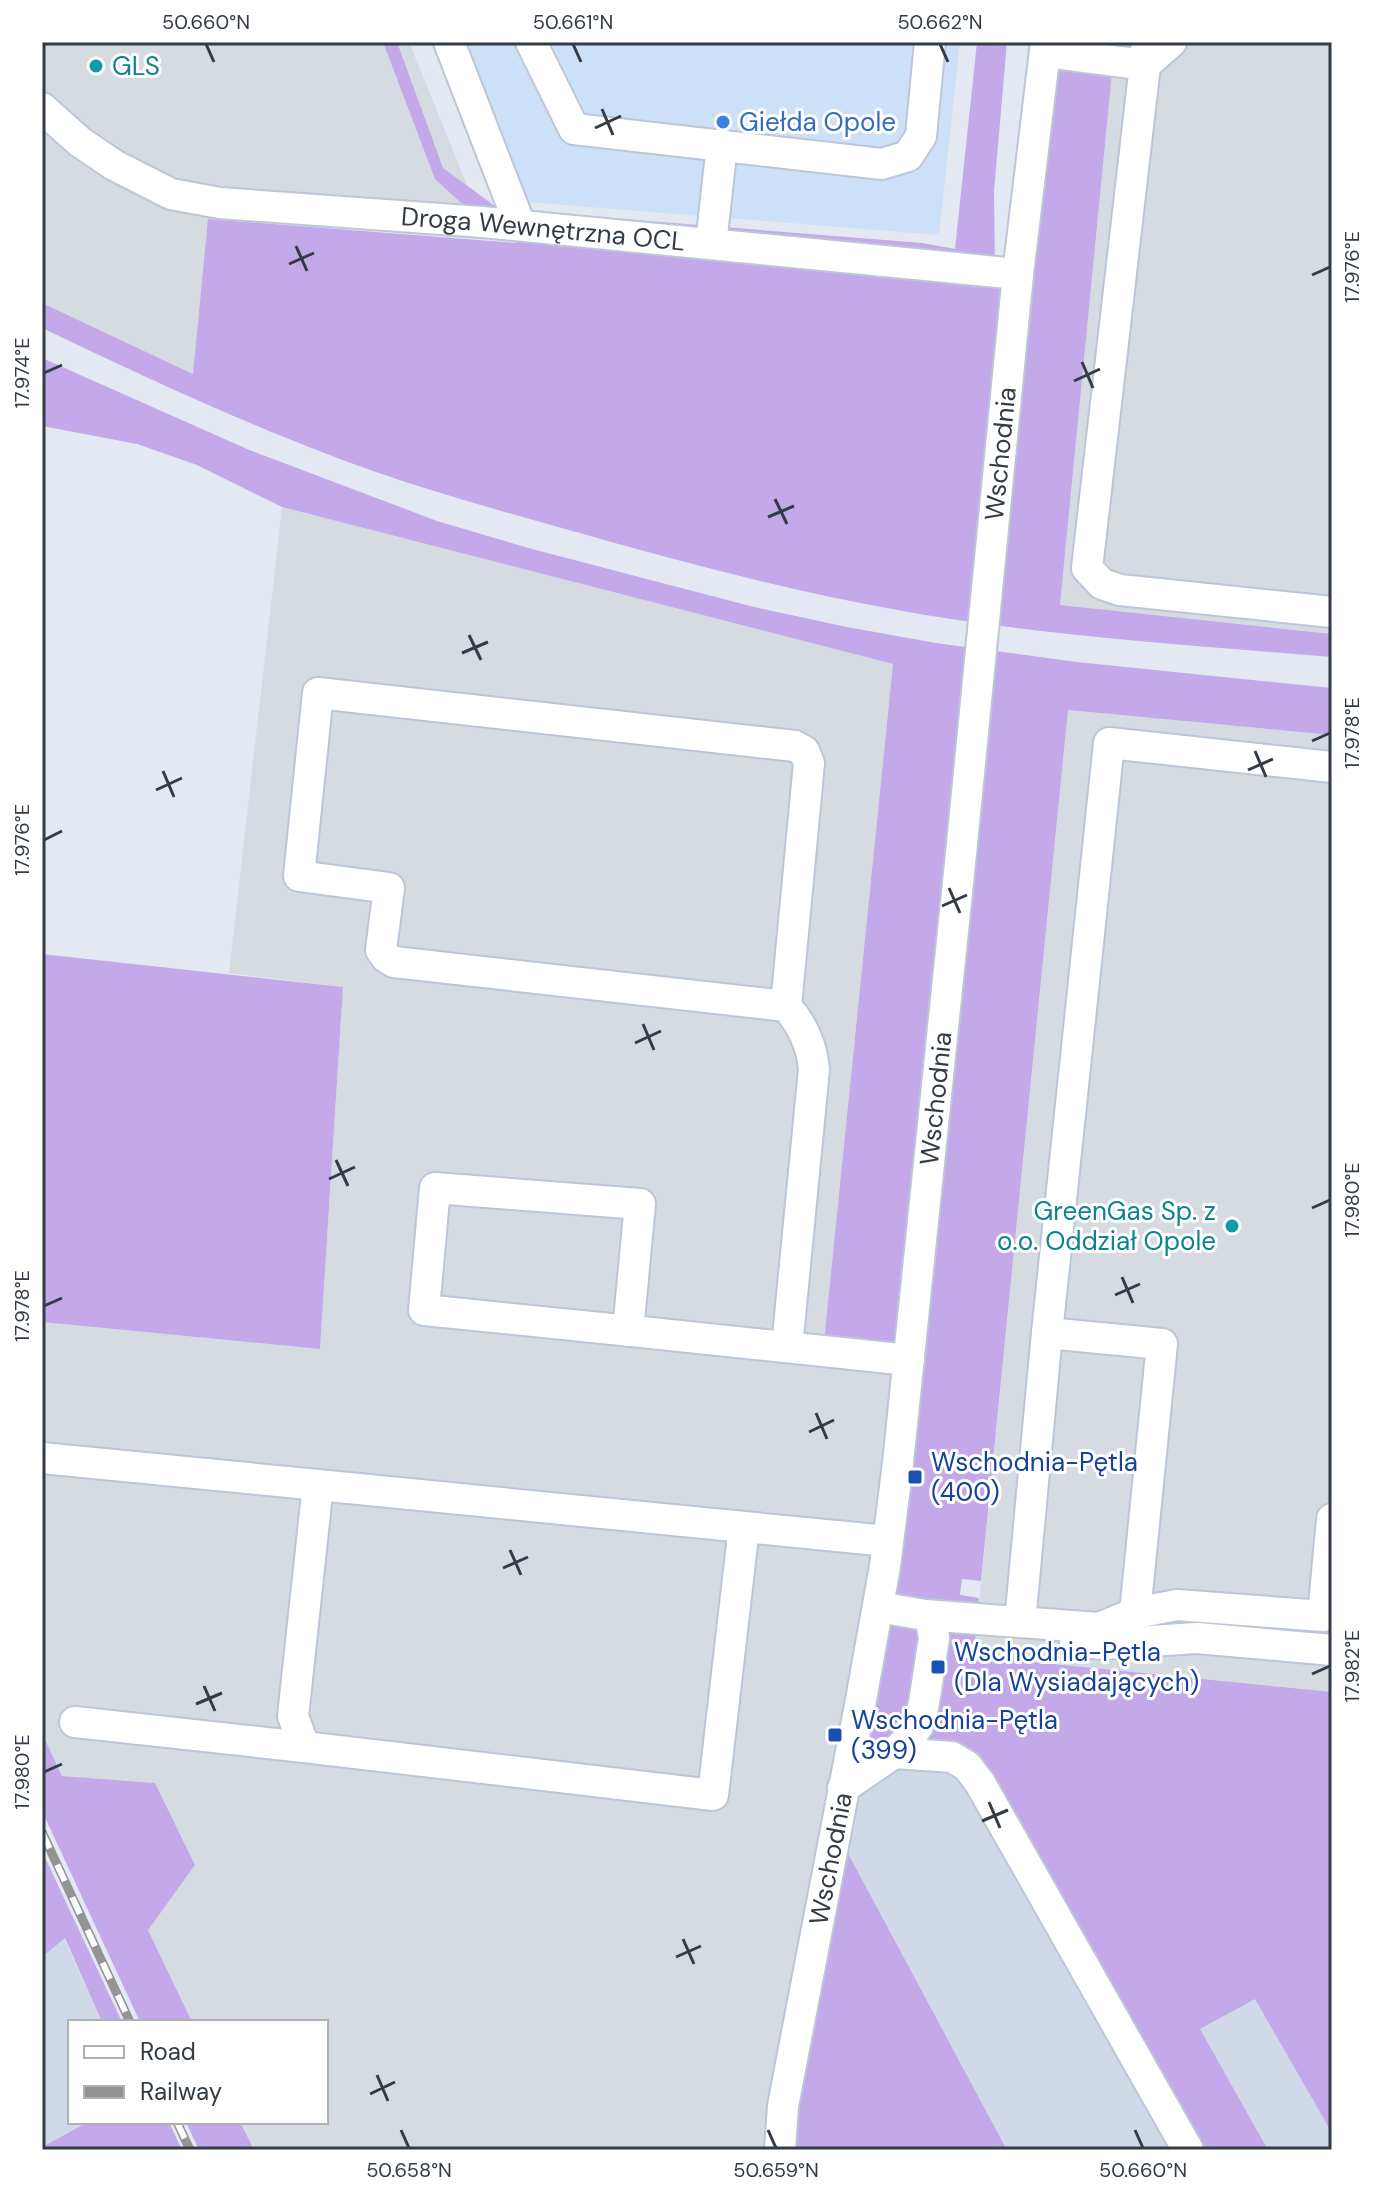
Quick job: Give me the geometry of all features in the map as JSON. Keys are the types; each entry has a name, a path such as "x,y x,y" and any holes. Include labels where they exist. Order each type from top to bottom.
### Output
{"street":[{"path":"449,42 520,225"},
{"path":"531,42 574,129 882,164 908,156 921,136 930,42"},
{"path":"1045,47 1146,54 1171,42"},
{"name":"Wschodnia","path":"780,2150 783,2106 888,1541 909,1360 1018,274 1045,47"},
{"path":"1146,54 1087,568 1102,584 1120,590 1332,612"},
{"name":"Droga Wewnętrzna OCL","path":"42,108 80,142 114,165 171,194 220,203 520,225 1018,274"},
{"path":"711,244 722,145"},
{"path":"786,1006 394,962 386,957 381,950 389,888 299,876 318,693 795,746 804,751 809,763 786,1006 807,1040 814,1069 787,1347"},
{"path":"1020,1622 1109,743 1332,767"},
{"path":"628,1331 640,1204 435,1188 424,1310 909,1360"},
{"path":"1047,1333 1162,1344 1135,1613"},
{"path":"42,1458 888,1541"},
{"path":"304,1747 293,1716 318,1485"},
{"path":"878,1607 976,1620 1099,1628 1135,1613 1177,1605 1323,1616 1332,1519"},
{"path":"75,1722 713,1795 744,1527"},
{"path":"843,1788 894,1753 918,1726 934,1630 925,1615"},
{"path":"976,1620 1019,1636 1103,1644 1197,1638 1332,1650"},
{"path":"894,1753 952,1757 967,1766 974,1775 1188,2150"}],"shaded area":[{"path":"42,42 409,42 482,222 220,203 193,374 42,303"},
{"path":"383,42 397,42 443,168 499,209 922,243 955,249 977,42 1007,42 994,191 995,271 1018,274 1046,42 1115,42 1060,605 1332,634 1332,657 1005,627 855,602 732,574 496,510 376,472 249,423 42,328 42,303 193,374 208,219 516,243 516,238 482,222 435,179"},
{"name":"Giełda Opole","path":"462,42 960,42 939,235 526,202"},
{"path":"1115,42 1332,42 1332,634 1060,605"},
{"path":"42,358 247,449 437,521 754,607 936,643 1077,662 1332,688 1332,735 1068,710 981,1581 962,1579 960,1595 979,1598 974,1656 1332,1692 1332,2133 1255,1999 1200,2029 1268,2150 1188,2150 980,1783 895,1753 843,1788 909,1360 823,1351 893,664 282,507 197,465 137,444 42,426"},
{"path":"282,507 893,664 823,1350 909,1360 780,2150 254,2150 241,2124 328,2124 328,2020 191,2020 148,1930 195,1865 155,1783 62,1776 42,1733 42,1322 320,1349 343,987 229,973"},
{"path":"1068,710 1332,735 1332,1692 974,1656"},
{"path":"42,954 343,987 320,1349 42,1322"},
{"path":"42,1733 62,1776 155,1783 195,1865 148,1930 191,2020 139,2020 42,1811"},
{"path":"894,1753 952,1757 1188,2150 1007,2150 835,1829 843,1788"},
{"path":"835,1829 1007,2150 780,2150"},
{"path":"42,1851 121,2020 101,2020 65,1938 42,1957"},
{"path":"64,1938 101,2020 68,2020 68,2124 84,2124 42,2147 42,1957"},
{"path":"1256,1998 1332,2133 1332,2150 1268,2150 1199,2029"},
{"path":"84,2124 170,2124 182,2150 42,2150 42,2147"},
{"path":"187,2124 241,2124 254,2150 199,2150"}],"railway":[{"path":"42,1832 129,2020"},
{"path":"178,2124 190,2150"}],"place":[{"name":"GLS","path":"96,66"},
{"name":"Giełda Opole","path":"723,122"},
{"name":"GreenGas Sp. z o.o. Oddział Opole","path":"1232,1226"},
{"name":"Wschodnia-Pętla (400)","path":"915,1477"},
{"name":"Wschodnia-Pętla (Dla Wysiadających)","path":"938,1667"},
{"name":"Wschodnia-Pętla (399)","path":"835,1735"}]}
